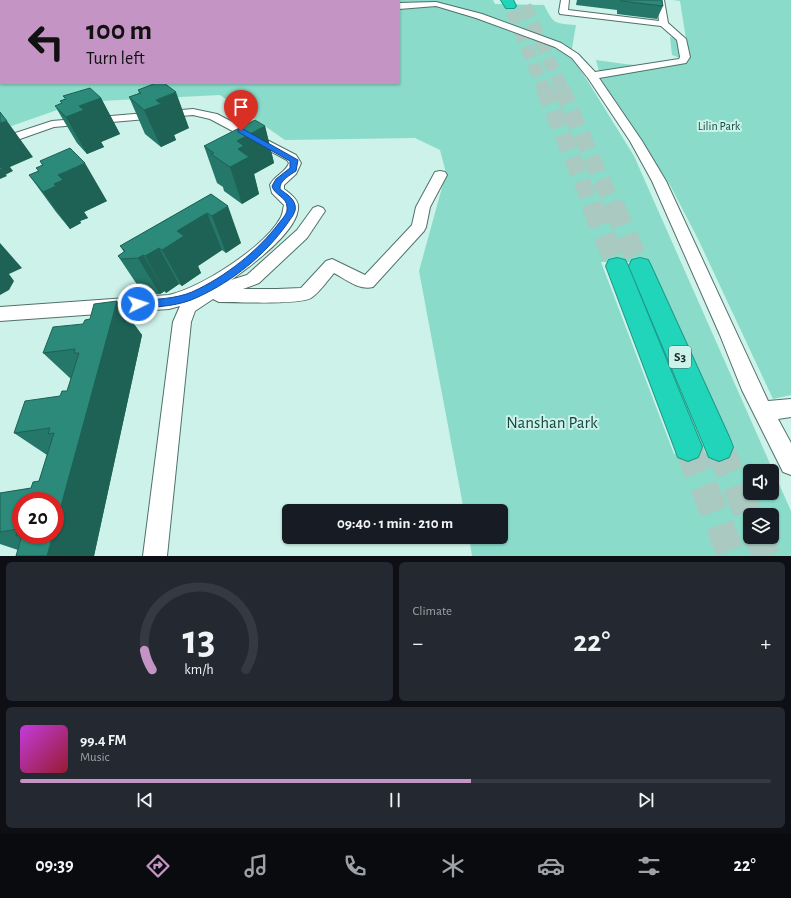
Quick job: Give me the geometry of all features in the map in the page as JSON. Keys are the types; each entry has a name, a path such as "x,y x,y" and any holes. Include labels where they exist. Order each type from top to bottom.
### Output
{"highway":[{"name":"S3","path":"688,447 629,266 720,447"}],"street":[{"path":"565,0 563,12 664,24 681,39 685,57 683,61"},
{"path":"653,0 661,1 664,24"},
{"path":"400,6 436,4 479,16 558,45 575,56 592,76 636,141 659,181 729,335 752,390 791,464"},
{"path":"662,54 683,61"},
{"path":"589,57 595,71 592,76"},
{"path":"592,76 683,61"},
{"path":"0,142 52,124 193,112 213,116 292,158 295,163 294,169 278,181 276,186 277,190 288,199 292,205 291,213 284,224 265,245 241,266 194,295 169,302 0,314"},
{"path":"207,295 277,296 305,294 332,265 367,283 419,227 423,207 440,175"},
{"path":"155,556 182,322 188,306 207,295 253,279 302,234 318,211"},
{"path":"763,412 791,408"}],"green space":[{"name":"Nanshan Park","path":"400,0 493,0 495,4 544,5 550,16 556,22 576,25 572,48 573,59 634,156 770,464 743,464 743,500 779,500 779,484 791,511 791,556 472,556 470,544 508,544 508,504 463,504 419,271 446,173 440,150 415,138 285,140 220,95 80,102 0,130 0,84 400,84","holes":["601,262 649,262 734,453 674,454"]},
{"name":"Lilin Park","path":"673,0 791,0 791,395 773,399 699,241 670,185 602,82 596,60 643,66 667,66 689,61 672,55 670,37 686,39 680,1"}],"building":[{"path":"662,0 663,6 621,1"},
{"path":"153,84 165,84 176,92 156,100 161,104 144,110 129,97 141,93 138,90"},
{"path":"90,88 101,98 79,106 84,110 66,117 55,106 62,103 60,101 66,99 63,96"},
{"path":"0,112 7,121 0,123"},
{"path":"255,120 265,126 237,141 244,146 238,149 249,157 230,167 211,154 214,153 204,146"},
{"path":"70,148 85,163 58,175 63,180 54,184 56,186 43,192 29,175 39,171 36,168 43,165 40,161"},
{"path":"211,194 228,206 212,216 207,213 177,231 184,236 162,250 159,248 145,256 143,255 138,258 121,259 118,256 125,251 120,246"},
{"path":"117,301 64,495 64,492 12,492 12,530 0,532 0,493 31,488 33,482 39,481 54,433 48,434 50,428 14,433 25,401 60,396 62,391 67,391 79,353 74,353 75,349 43,353 53,327 83,324 85,320 90,319 94,304"},
{"path":"19,544 50,544 47,556 16,556"}],"tunnel":[{"path":"525,6 562,89"},
{"path":"512,11 544,89"},
{"path":"544,88 592,206"},
{"path":"561,88 613,206"},
{"path":"592,205 617,266"},
{"path":"613,205 640,266"},
{"path":"688,447 732,556"},
{"path":"719,447 746,508"},
{"path":"761,544 767,556"}],"route":[{"path":"138,304 169,302 194,295 211,286 241,266 265,245 284,224 291,213 292,205 288,199 277,190 276,186 278,181 294,169 294,160 241,131"}]}
